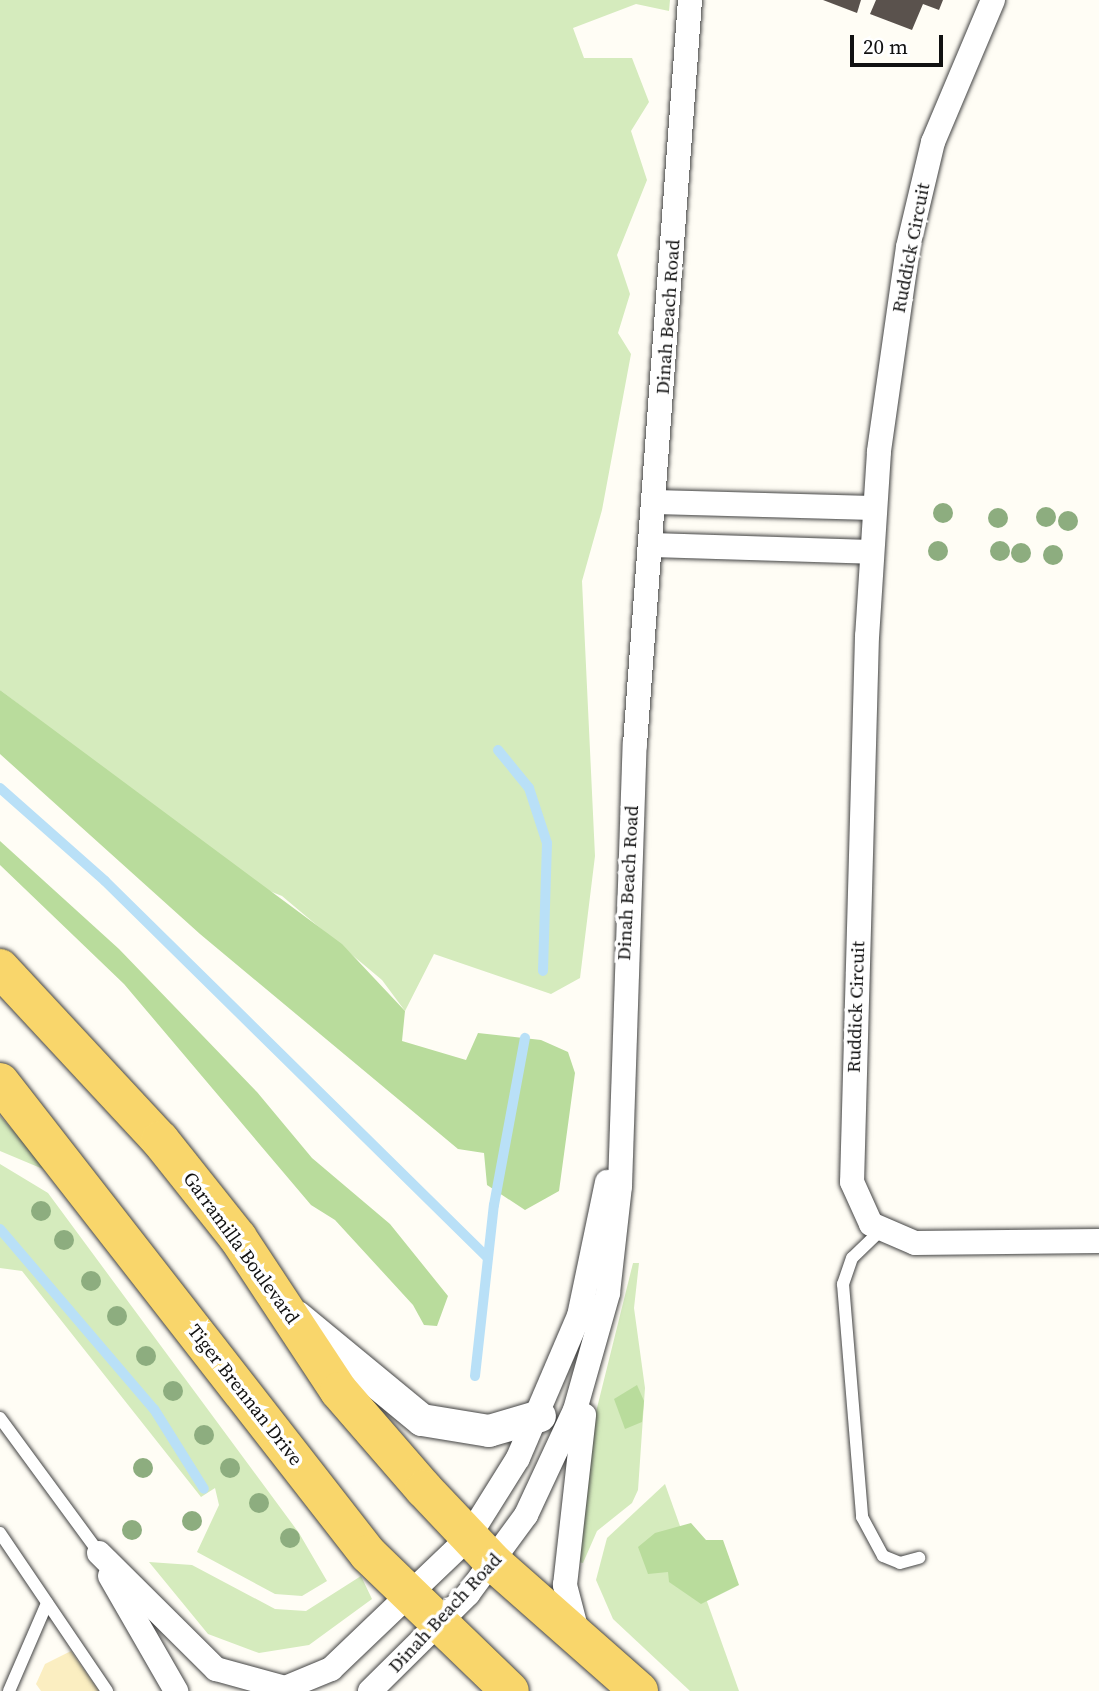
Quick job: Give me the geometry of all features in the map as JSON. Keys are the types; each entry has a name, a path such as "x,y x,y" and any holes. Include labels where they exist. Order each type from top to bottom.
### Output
{"main road":[{"name":"Garramilla Boulevard","path":"0,968 160,1140 290,1312 339,1391 482,1551"},
{"name":"Tiger Brennan Drive","path":"0,1082 368,1554 509,1691"},
{"path":"482,1551 639,1691"}],"street":[{"name":"Dinah Beach Road","path":"370,1691 439,1624 482,1551 557,1455 597,1335 616,1244 635,744 652,545 690,0"},
{"name":"Ruddick Circuit","path":"879,1232 856,1199 851,1164 873,508 908,247 933,142 993,0"},
{"path":"655,502 873,508"},
{"path":"652,545 871,552"},
{"path":"482,1551 540,1416 579,1316 621,1131"},
{"path":"879,1232 939,1245 1099,1241"},
{"path":"290,1312 422,1420 489,1431 540,1416"},
{"path":"579,1639 565,1569 597,1335"},
{"name":"Dinah Beach Road","path":"272,1689 319,1678 409,1596 482,1551"},
{"path":"99,1553 203,1661 272,1689"},
{"path":"99,1553 176,1691"}],"lane":[{"path":"879,1232 852,1258 843,1284 862,1517 883,1556 900,1563 919,1558"},
{"path":"0,1418 99,1553"},
{"path":"0,1533 107,1691"},
{"path":"9,1691 47,1603"}],"green space":[{"path":"0,0 670,0 669,11 636,4 573,28 584,58 632,58 649,102 631,131 647,180 617,255 630,294 618,333 631,354 602,510 582,581 595,856 580,978 551,994 434,954 405,1011 382,980 282,896 257,886 0,690"},
{"path":"0,690 342,944 405,1011 402,1041 466,1060 478,1033 541,1040 568,1052 575,1073 559,1191 525,1210 487,1185 484,1153 458,1149 200,934 0,754"},
{"path":"0,841 119,949 257,1092 312,1158 390,1224 448,1296 437,1326 424,1325 413,1305 335,1220 311,1205 124,984 0,865"},
{"path":"0,1116 50,1172 0,1151"},
{"path":"0,1164 48,1193 299,1533 327,1581 302,1596 275,1594 197,1552 219,1505 215,1488 201,1497 22,1271 0,1268"},
{"path":"633,1263 639,1263 634,1308 645,1388 638,1490 632,1503 597,1531 583,1563 578,1562 594,1420"},
{"path":"637,1385 644,1401 642,1422 625,1429 614,1399"},
{"path":"665,1484 739,1691 690,1691 613,1619 596,1580 607,1538"},
{"path":"691,1523 706,1540 723,1540 739,1585 701,1604 669,1582 668,1572 648,1574 638,1547 655,1533"},
{"path":"149,1562 192,1565 275,1609 306,1611 361,1576 372,1599 309,1645 259,1653 208,1634"}],"sand":[{"path":"71,1651 99,1691 41,1691 36,1684 45,1664"}],"building":[{"path":"823,0 861,0 857,13"},
{"path":"876,0 943,0 939,10 923,4 912,30 870,14"}],"waterway":[{"path":"498,750 529,788 547,843 543,971"},
{"path":"0,788 105,881 488,1258"},
{"path":"475,1376 494,1205 525,1038"},
{"path":"0,1229 154,1409 204,1489"}]}
